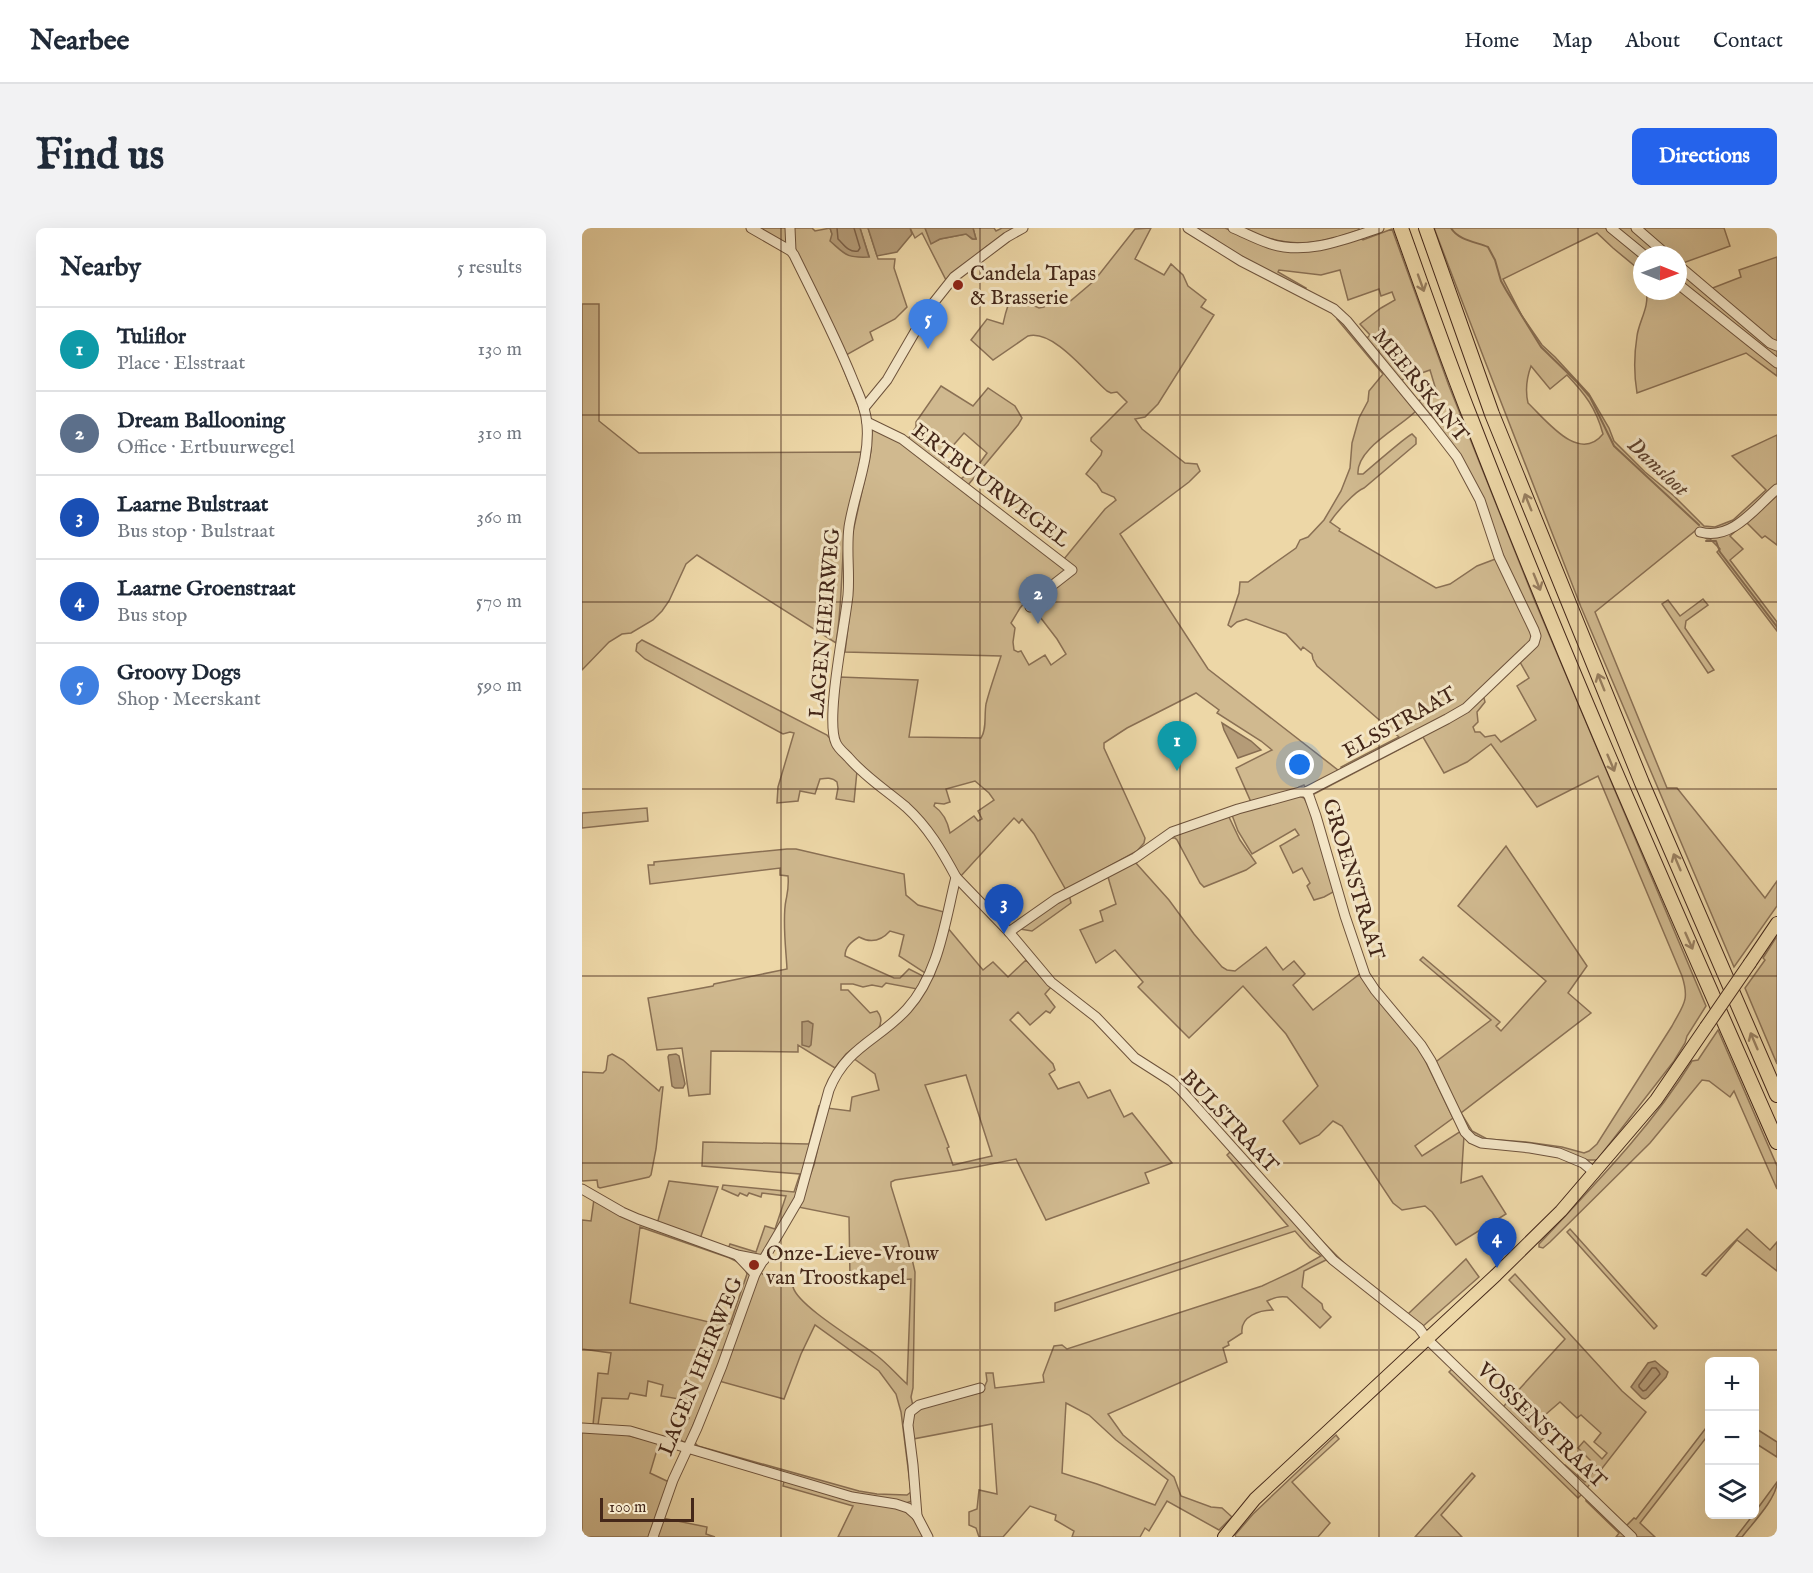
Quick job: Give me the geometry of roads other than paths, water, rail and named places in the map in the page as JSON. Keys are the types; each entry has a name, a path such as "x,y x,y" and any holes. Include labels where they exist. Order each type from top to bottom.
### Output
{"highway":[{"path":"1401,228 1471,419 1547,609 1625,795 1777,1142"},
{"path":"1426,228 1492,414 1642,783 1777,1095"}],"main road":[{"path":"1224,1537 1255,1499 1561,1211 1656,1100 1777,923"}],"street":[{"path":"751,228 790,251"},
{"name":"LAGEN HEIRWEG","path":"653,1537 662,1509 722,1366 755,1274 799,1199 834,1077 852,1053 896,1020 917,996 940,947 956,877 942,851 924,826 907,808 864,775 836,743 833,729 834,700 848,594 849,527 866,451 867,422 864,408 822,312 790,251 790,228"},
{"path":"864,408 886,380 927,311 954,277 1007,237 1023,228"},
{"name":"MEERSKANT","path":"1188,228 1241,261 1334,309 1347,321 1430,422 1462,466 1480,500 1499,556 1534,630 1536,636 1534,643"},
{"path":"1233,228 1270,244 1309,248 1344,240 1379,228"},
{"path":"1611,228 1633,246"},
{"path":"1636,228 1657,246"},
{"path":"1687,273 1770,343 1777,346"},
{"path":"1687,291 1777,363"},
{"name":"ERTBUURWEGEL","path":"867,422 902,439 1072,570 1031,602 1030,608"},
{"path":"1700,532 1708,534 1740,524 1777,489"},
{"name":"ELSSTRAAT","path":"1009,932 1056,899 1135,858 1172,832 1238,809 1306,792 1457,714 1534,643"},
{"name":"GROENSTRAAT","path":"1306,792 1310,796 1365,975 1431,1061 1465,1132 1472,1139 1481,1143 1559,1153 1583,1163 1595,1173"},
{"name":"BULSTRAAT","path":"956,877 1009,932 1051,982 1096,1017 1135,1058 1171,1081 1180,1090 1333,1260 1419,1328 1427,1339"},
{"path":"582,1189 638,1219 737,1255 764,1260"},
{"path":"737,1255 755,1274"},
{"name":"VOSSENSTRAAT","path":"1427,1339 1632,1537"},
{"path":"916,1516 908,1425 910,1412 919,1405 980,1388"},
{"path":"582,1428 630,1431 852,1497 896,1504 908,1508 916,1516 928,1537"}],"water":[{"path":"830,228 860,228 869,257 855,257 843,252 830,241 832,234"},
{"path":"868,228 910,228 912,234 897,252 877,256"},
{"path":"925,228 973,228 976,239 966,234 940,239 931,244"},
{"path":"1222,723 1251,741 1261,750 1238,758"},
{"path":"808,1021 813,1024 809,1047 802,1045 802,1022"},
{"path":"676,1054 679,1056 685,1084 683,1088 672,1086 668,1057"},
{"path":"1655,1361 1668,1372 1645,1399 1631,1387 1648,1363"}],"waterway":[{"name":"Damsloot","path":"1451,228 1463,238 1488,247 1495,260 1501,281 1541,347 1590,397 1614,446 1699,525"},
{"name":"Damsloot","path":"1706,541 1716,541 1720,552 1777,627"}],"place":[{"name":"Candela Tapas & Brasserie","path":"958,285"},
{"name":"Groovy Dogs","path":"928,349"},
{"name":"Dream Ballooning","path":"1038,624"},
{"name":"Tuliflor","path":"1177,771"},
{"name":"Laarne Bulstraat","path":"1004,934"},
{"name":"Onze-Lieve-Vrouw van Troostkapel","path":"754,1265"},
{"name":"Laarne Groenstraat","path":"1497,1268"}]}
